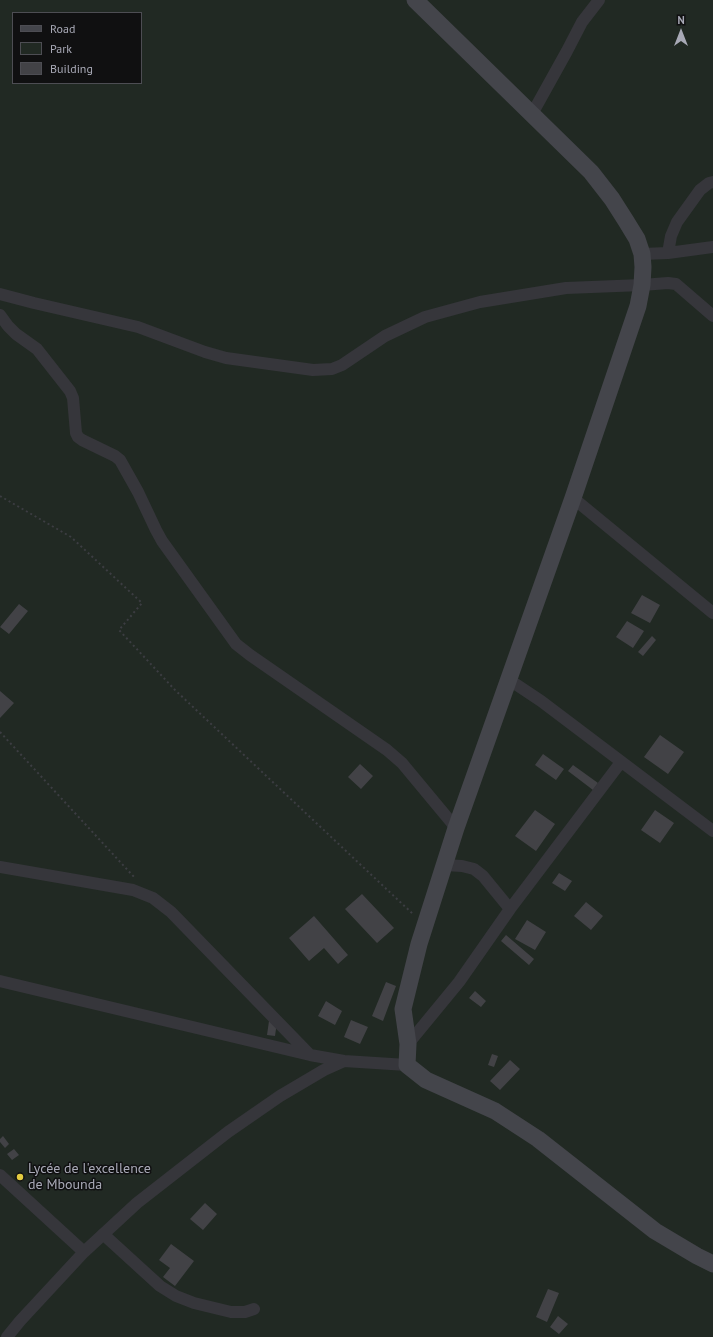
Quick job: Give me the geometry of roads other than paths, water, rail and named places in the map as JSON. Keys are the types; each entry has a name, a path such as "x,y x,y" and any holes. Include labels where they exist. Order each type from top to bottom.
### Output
{"street":[{"path":"407,1065 408,1044 403,1009 425,925 456,828 573,498 638,306 642,285 643,267 642,254 636,239 626,221 591,172 415,0"},
{"path":"532,114 582,22 600,0"},
{"path":"668,253 671,236 677,222 700,190 713,182"},
{"path":"642,254 668,253 713,247"},
{"path":"0,294 138,327 205,352 226,358 313,370 322,370 342,365 385,336 426,317 501,297 566,288 642,285 668,282 676,284 713,316"},
{"path":"0,315 16,334 37,349 70,391 73,398 76,432 78,437 116,456 120,460 138,492 162,541 236,644 387,750 402,763 456,828"},
{"path":"573,498 713,614"},
{"path":"508,679 541,701 713,831"},
{"path":"408,1044 459,982 510,909 621,762"},
{"path":"444,865 462,866 474,869 483,876 510,909"},
{"path":"0,867 134,890 153,898 172,912 310,1055"},
{"path":"0,981 310,1055 344,1062 407,1065 426,1080 495,1111 538,1139 655,1232 713,1264"},
{"path":"7,1337 84,1252 137,1202 228,1132 280,1096 324,1070 344,1062"},
{"path":"0,1175 84,1252"},
{"path":"103,1234 160,1286 176,1296 194,1304 231,1312 244,1312 254,1309"}],"place":[{"name":"Lycée de l'excellence de Mbounda","path":"20,1177"}]}
